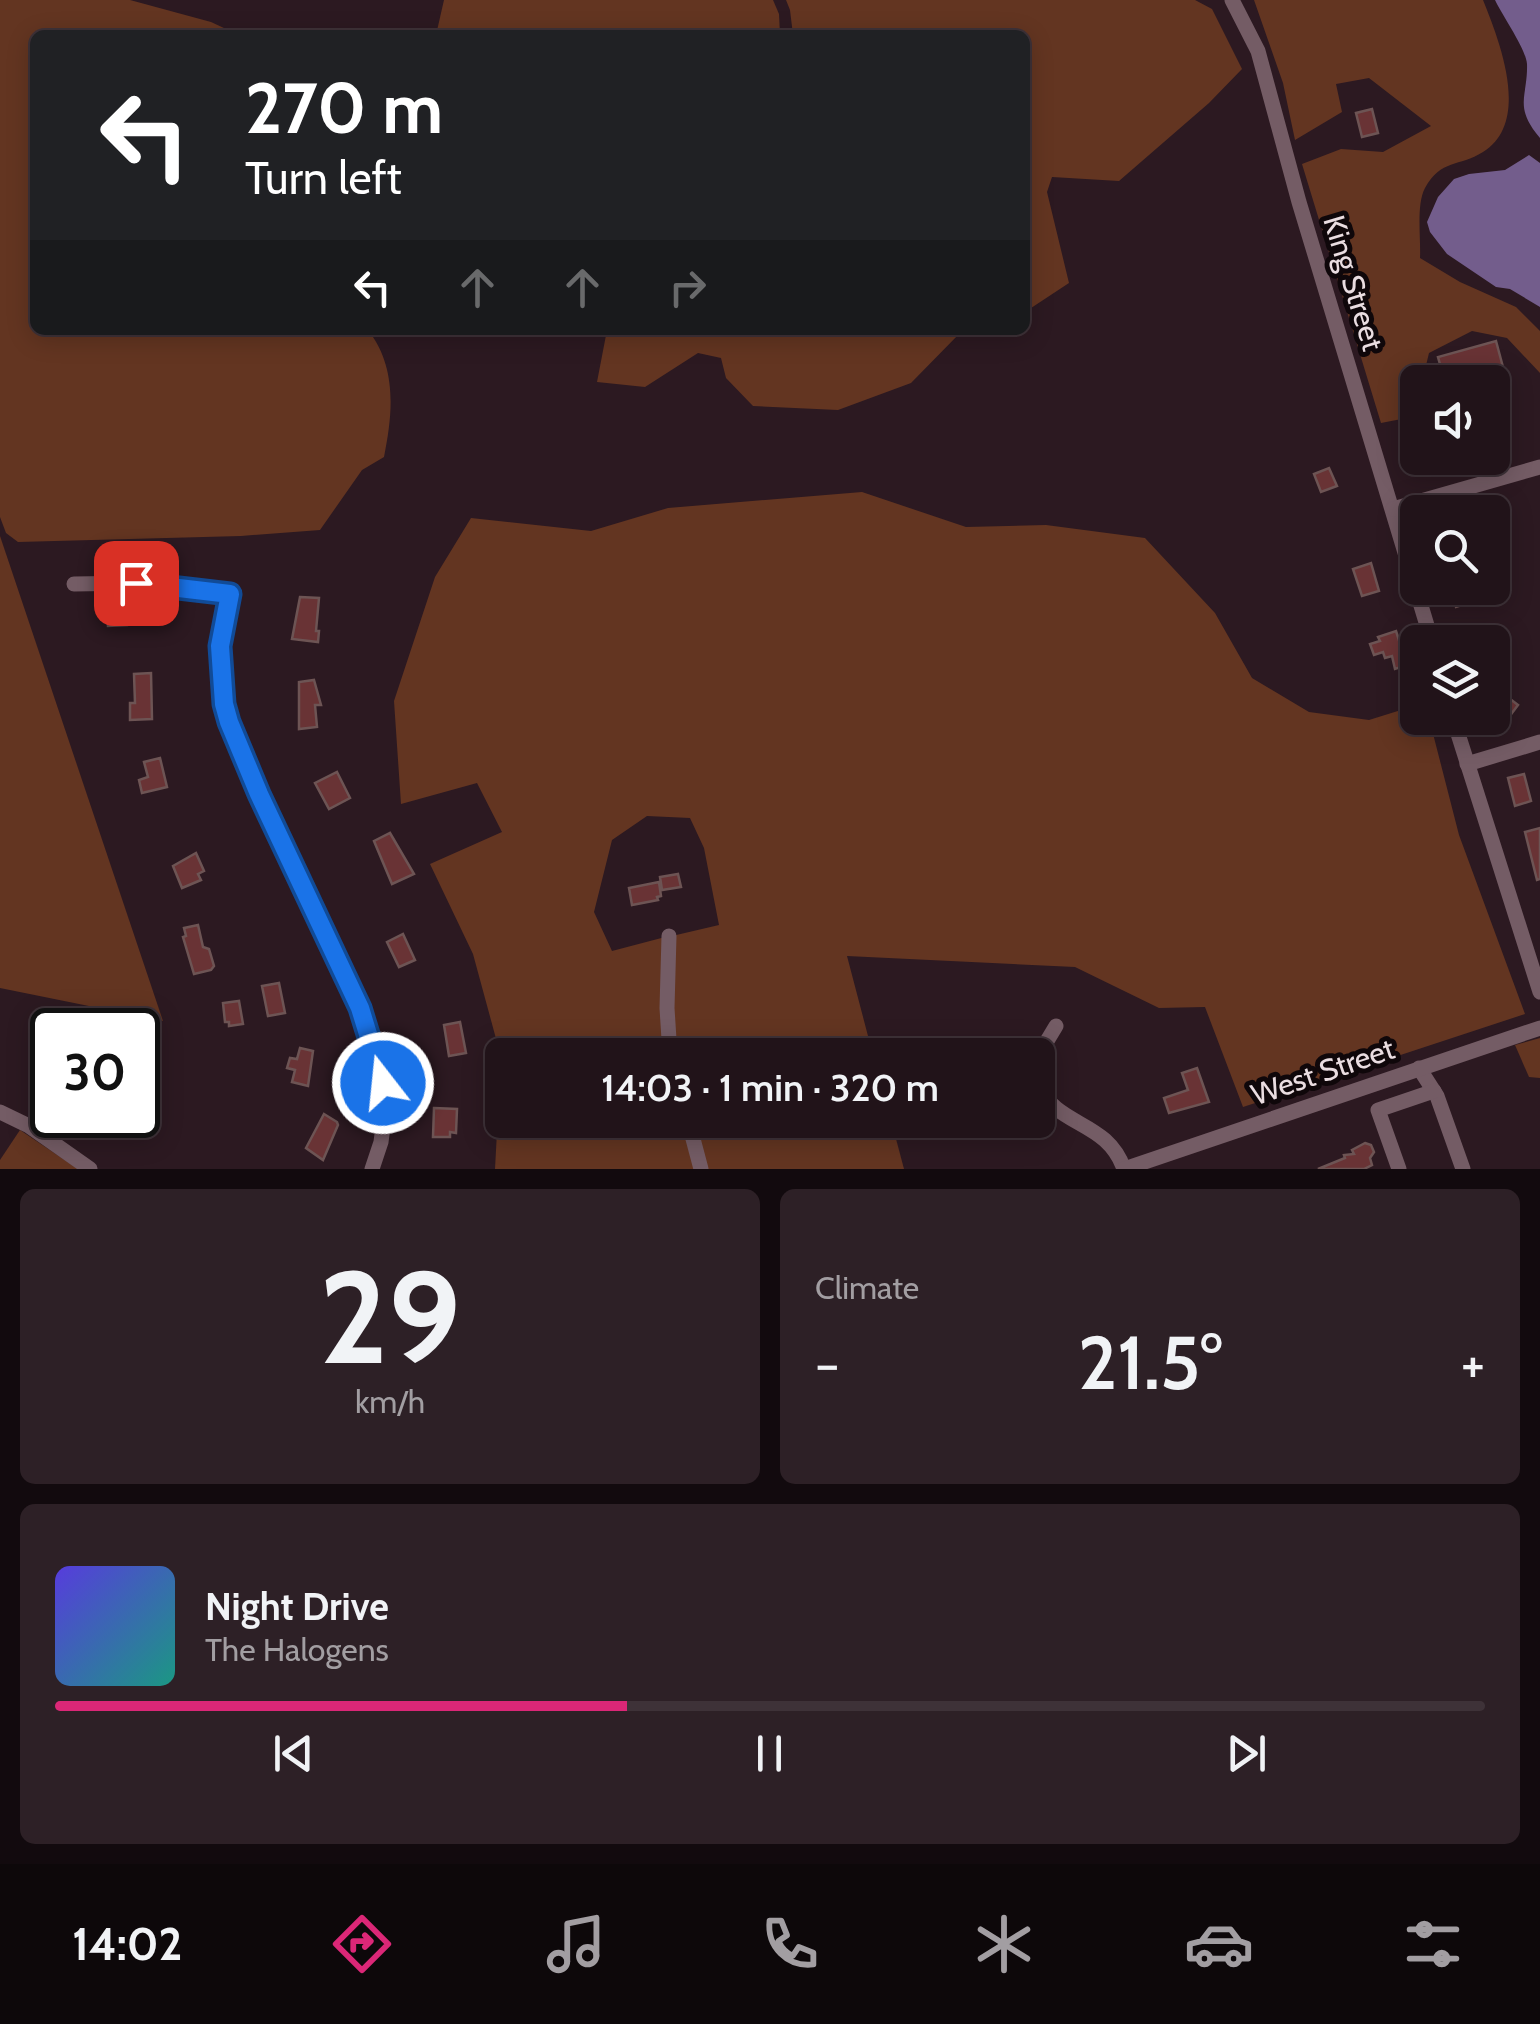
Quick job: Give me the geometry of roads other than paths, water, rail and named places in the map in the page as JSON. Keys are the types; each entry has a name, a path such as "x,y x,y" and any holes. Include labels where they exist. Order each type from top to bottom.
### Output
{"street":[{"name":"King Street","path":"1232,0 1258,51 1299,202 1427,625"},
{"path":"1392,509 1540,467"},
{"path":"74,584 136,583 230,594 220,646 224,704 236,744 360,1008 379,1063 386,1103 372,1169"},
{"path":"1458,735 1540,992"},
{"path":"1466,764 1540,742"},
{"path":"669,936 669,1038"},
{"path":"1049,1038 1056,1026"},
{"name":"West Street","path":"1124,1169 1540,1028"},
{"path":"1419,1068 1434,1092 1464,1169"},
{"path":"1399,1169 1378,1110 1434,1092"},
{"path":"1055,1110 1105,1136 1124,1169"},
{"path":"0,1112 29,1126 90,1169"},
{"path":"693,1138 701,1169"}]}
